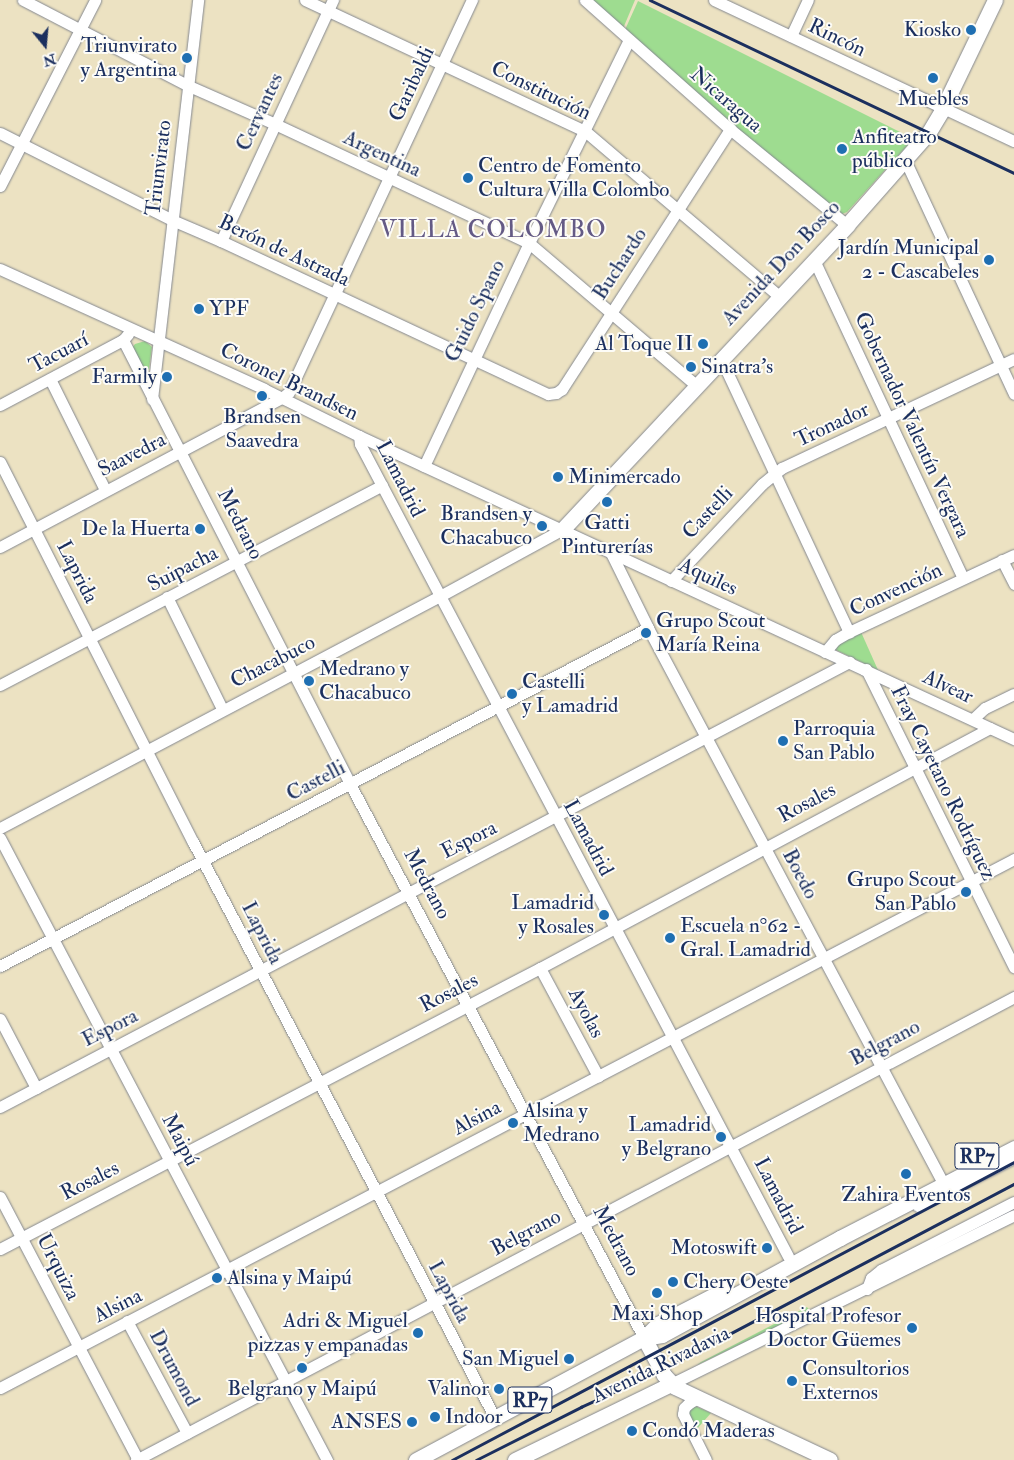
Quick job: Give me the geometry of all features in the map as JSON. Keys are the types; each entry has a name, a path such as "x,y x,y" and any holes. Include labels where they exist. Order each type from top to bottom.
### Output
{"main road":[{"name":"Avenida Don Bosco","path":"562,529 847,225 929,132 942,110 995,0"},
{"name":"Avenida Rivadavia","path":"644,1338 662,1335 840,1238 942,1181 1014,1136"},
{"name":"Avenida Rivadavia","path":"416,1460 644,1338 658,1324 788,1256 1014,1148"},
{"name":"Medrano","path":"644,1338 671,1384"},
{"name":"Avenida Rivadavia","path":"515,1460 671,1384"},
{"path":"671,1384 830,1460"}],"street":[{"name":"Argentina","path":"23,0 189,86 275,124 529,243 696,385"},
{"path":"0,186 96,0"},
{"name":"Triunvirato","path":"158,341 198,0"},
{"name":"Constitución","path":"305,0 331,5 441,64 585,131 779,296"},
{"name":"Garibaldi","path":"282,398 289,392 472,0"},
{"name":"Nicaragua","path":"585,0 730,129 847,225"},
{"name":"Rincón","path":"714,0 942,110 1014,142"},
{"path":"791,36 808,0"},
{"name":"Cervantes","path":"221,241 331,5"},
{"name":"Guido Spano","path":"424,466 472,360 629,40"},
{"name":"Buchardo","path":"556,393 562,389 730,129"},
{"name":"Berón de Astrada","path":"0,133 172,220 221,241 472,360 548,394 556,393"},
{"path":"905,160 1014,394"},
{"name":"Gobernador Valentín Vergara","path":"814,260 963,578"},
{"name":"Coronel Brandsen","path":"0,269 132,328 359,436 562,529"},
{"name":"Tacuarí","path":"0,405 124,340 132,328"},
{"name":"Medrano","path":"124,340 152,399 292,673 524,1115 644,1338"},
{"path":"152,399 158,341"},
{"path":"722,359 849,632"},
{"name":"Tronador","path":"775,473 1014,359"},
{"path":"50,379 105,490"},
{"name":"Saavedra","path":"0,546 282,398"},
{"name":"Lamadrid","path":"359,436 360,444 788,1256"},
{"name":"Laprida","path":"0,462 145,750 495,1418"},
{"name":"Castelli","path":"671,581 762,484 775,473"},
{"name":"Suipacha","path":"0,685 382,485"},
{"name":"Aquiles","path":"562,529 825,652 866,669"},
{"name":"Chacabuco","path":"0,828 222,709 440,596 562,529"},
{"name":"Boedo","path":"611,553 648,628 942,1181"},
{"name":"Convención","path":"825,652 835,640 849,632 1014,555"},
{"path":"1002,560 1014,584"},
{"path":"167,598 222,709"},
{"name":"Castelli","path":"0,966 648,628"},
{"name":"Espora","path":"0,1107 849,662"},
{"name":"Alvear","path":"866,669 1014,739"},
{"name":"Fray Cayetano Rodríguez","path":"866,669 1014,966"},
{"path":"973,720 985,708 1014,694"},
{"path":"914,768 990,728"},
{"name":"Rosales","path":"0,1249 540,968 614,926 914,768"},
{"name":"Maipú","path":"0,838 327,1460"},
{"name":"Alsina","path":"0,1388 1014,859"},
{"name":"Ayolas","path":"540,968 598,1076"},
{"name":"Belgrano","path":"137,1460 1014,996"},
{"path":"0,1019 36,1088"},
{"path":"840,1238 866,1232 1014,1158"},
{"name":"Urquiza","path":"0,1197 137,1460"},
{"path":"867,1289 871,1278 881,1270 1014,1202"},
{"name":"Avenida Rivadavia","path":"671,1384 1014,1215"},
{"name":"Drumond","path":"128,1321 187,1433"},
{"path":"698,1398 684,1408 683,1414 706,1460"}],"green space":[{"path":"588,0 635,0 622,31"},
{"path":"638,1 914,138 847,212 842,214 723,119 624,32"},
{"path":"145,341 152,347 149,369 144,372 132,348 135,344"},
{"path":"861,632 878,670 836,650 838,644"},
{"path":"807,1307 810,1311 697,1365 701,1362"},
{"path":"695,1406 711,1413 696,1430 688,1416 689,1410"}],"railway":[{"path":"650,0 1014,173"},
{"path":"452,1460 1014,1162"},
{"path":"476,1460 581,1407 661,1370 1014,1184"}],"place":[{"name":"Kiosko","path":"971,30"},
{"name":"Triunvirato y Argentina","path":"187,58"},
{"name":"Muebles","path":"933,78"},
{"name":"Anfiteatro público","path":"842,149"},
{"name":"Centro de Fomento Cultura Villa Colombo","path":"468,178"},
{"name":"Jardín Municipal 2 - Cascabeles","path":"989,260"},
{"name":"YPF","path":"199,309"},
{"name":"Al Toque II","path":"703,344"},
{"name":"Sinatra's","path":"691,367"},
{"name":"Farmily","path":"167,377"},
{"name":"Brandsen Saavedra","path":"262,396"},
{"name":"Minimercado","path":"558,477"},
{"name":"Gatti Pinturerías","path":"607,502"},
{"name":"Brandsen y Chacabuco","path":"542,526"},
{"name":"De la Huerta","path":"200,529"},
{"name":"Grupo Scout María Reina","path":"646,633"},
{"name":"Medrano y Chacabuco","path":"309,681"},
{"name":"Castelli y Lamadrid","path":"512,694"},
{"name":"Parroquia San Pablo","path":"783,741"},
{"name":"Grupo Scout San Pablo","path":"966,892"},
{"name":"Lamadrid y Rosales","path":"604,915"},
{"name":"Escuela n°62 - Gral. Lamadrid","path":"670,938"},
{"name":"Alsina y Medrano","path":"513,1123"},
{"name":"Lamadrid y Belgrano","path":"721,1137"},
{"name":"Zahira Eventos","path":"906,1174"},
{"name":"Motoswift","path":"767,1248"},
{"name":"Alsina y Maipú","path":"217,1278"},
{"name":"Chery Oeste","path":"673,1282"},
{"name":"Maxi Shop","path":"657,1293"},
{"name":"Hospital Profesor Doctor Güemes","path":"912,1328"},
{"name":"Adri & Miguel pizzas y empanadas","path":"418,1333"},
{"name":"San Miguel","path":"569,1359"},
{"name":"Belgrano y Maipú","path":"302,1368"},
{"name":"Consultorios Externos","path":"792,1381"},
{"name":"Valinor","path":"499,1389"},
{"name":"Indoor","path":"435,1417"},
{"name":"ANSES","path":"412,1422"},
{"name":"Condó Maderas","path":"632,1431"}],"district":[{"name":"VILLA COLOMBO","path":"493,230"}]}
